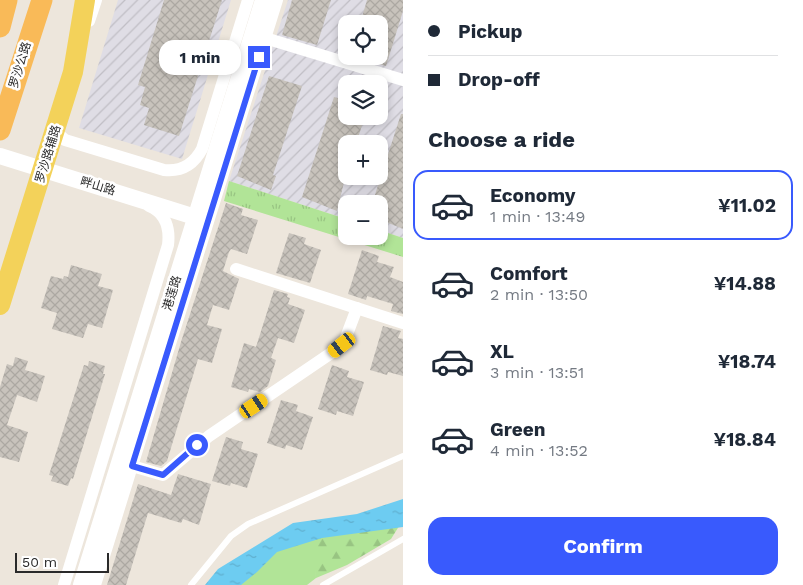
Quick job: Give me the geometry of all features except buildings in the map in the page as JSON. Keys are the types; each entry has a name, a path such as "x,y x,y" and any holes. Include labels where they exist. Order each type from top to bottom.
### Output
{"highway":[{"path":"0,27 8,0"},
{"name":"罗沙公路","path":"0,130 42,0"}],"main road":[{"name":"罗沙路辅路","path":"0,306 73,72 85,0"}],"street":[{"path":"73,72 96,0"},
{"path":"55,131 65,140 164,170 179,170 193,162 202,149 248,0"},
{"name":"港莲路","path":"81,585 263,0"},
{"path":"95,585 277,0"},
{"path":"265,38 403,80"},
{"name":"畔山路","path":"0,156 195,217"},
{"path":"39,181 48,178 60,178 153,208 164,218 168,233 166,252 64,585"},
{"path":"236,268 403,323"},
{"path":"132,466 163,475 209,436 342,345 357,308"}],"lane":[{"path":"191,585 231,536 248,524 403,456"},
{"path":"323,585 403,539"}],"shaded area":[{"path":"118,0 231,0 182,159 79,128"},
{"path":"288,0 403,0 403,238 388,233 388,195 338,195 338,216 229,181"}],"green space":[{"path":"229,181 338,216 338,237 224,201"},
{"path":"388,233 403,238 403,257 365,245 388,245"},
{"path":"401,523 391,539 347,565 316,578 314,536"},
{"path":"315,532 316,578 307,585 227,585 260,553"}],"water":[{"path":"403,499 403,527 322,538 277,552 241,585 205,585 218,569 293,523 357,514"}],"route":[{"path":"197,445 163,475 132,466 259,57"}]}
